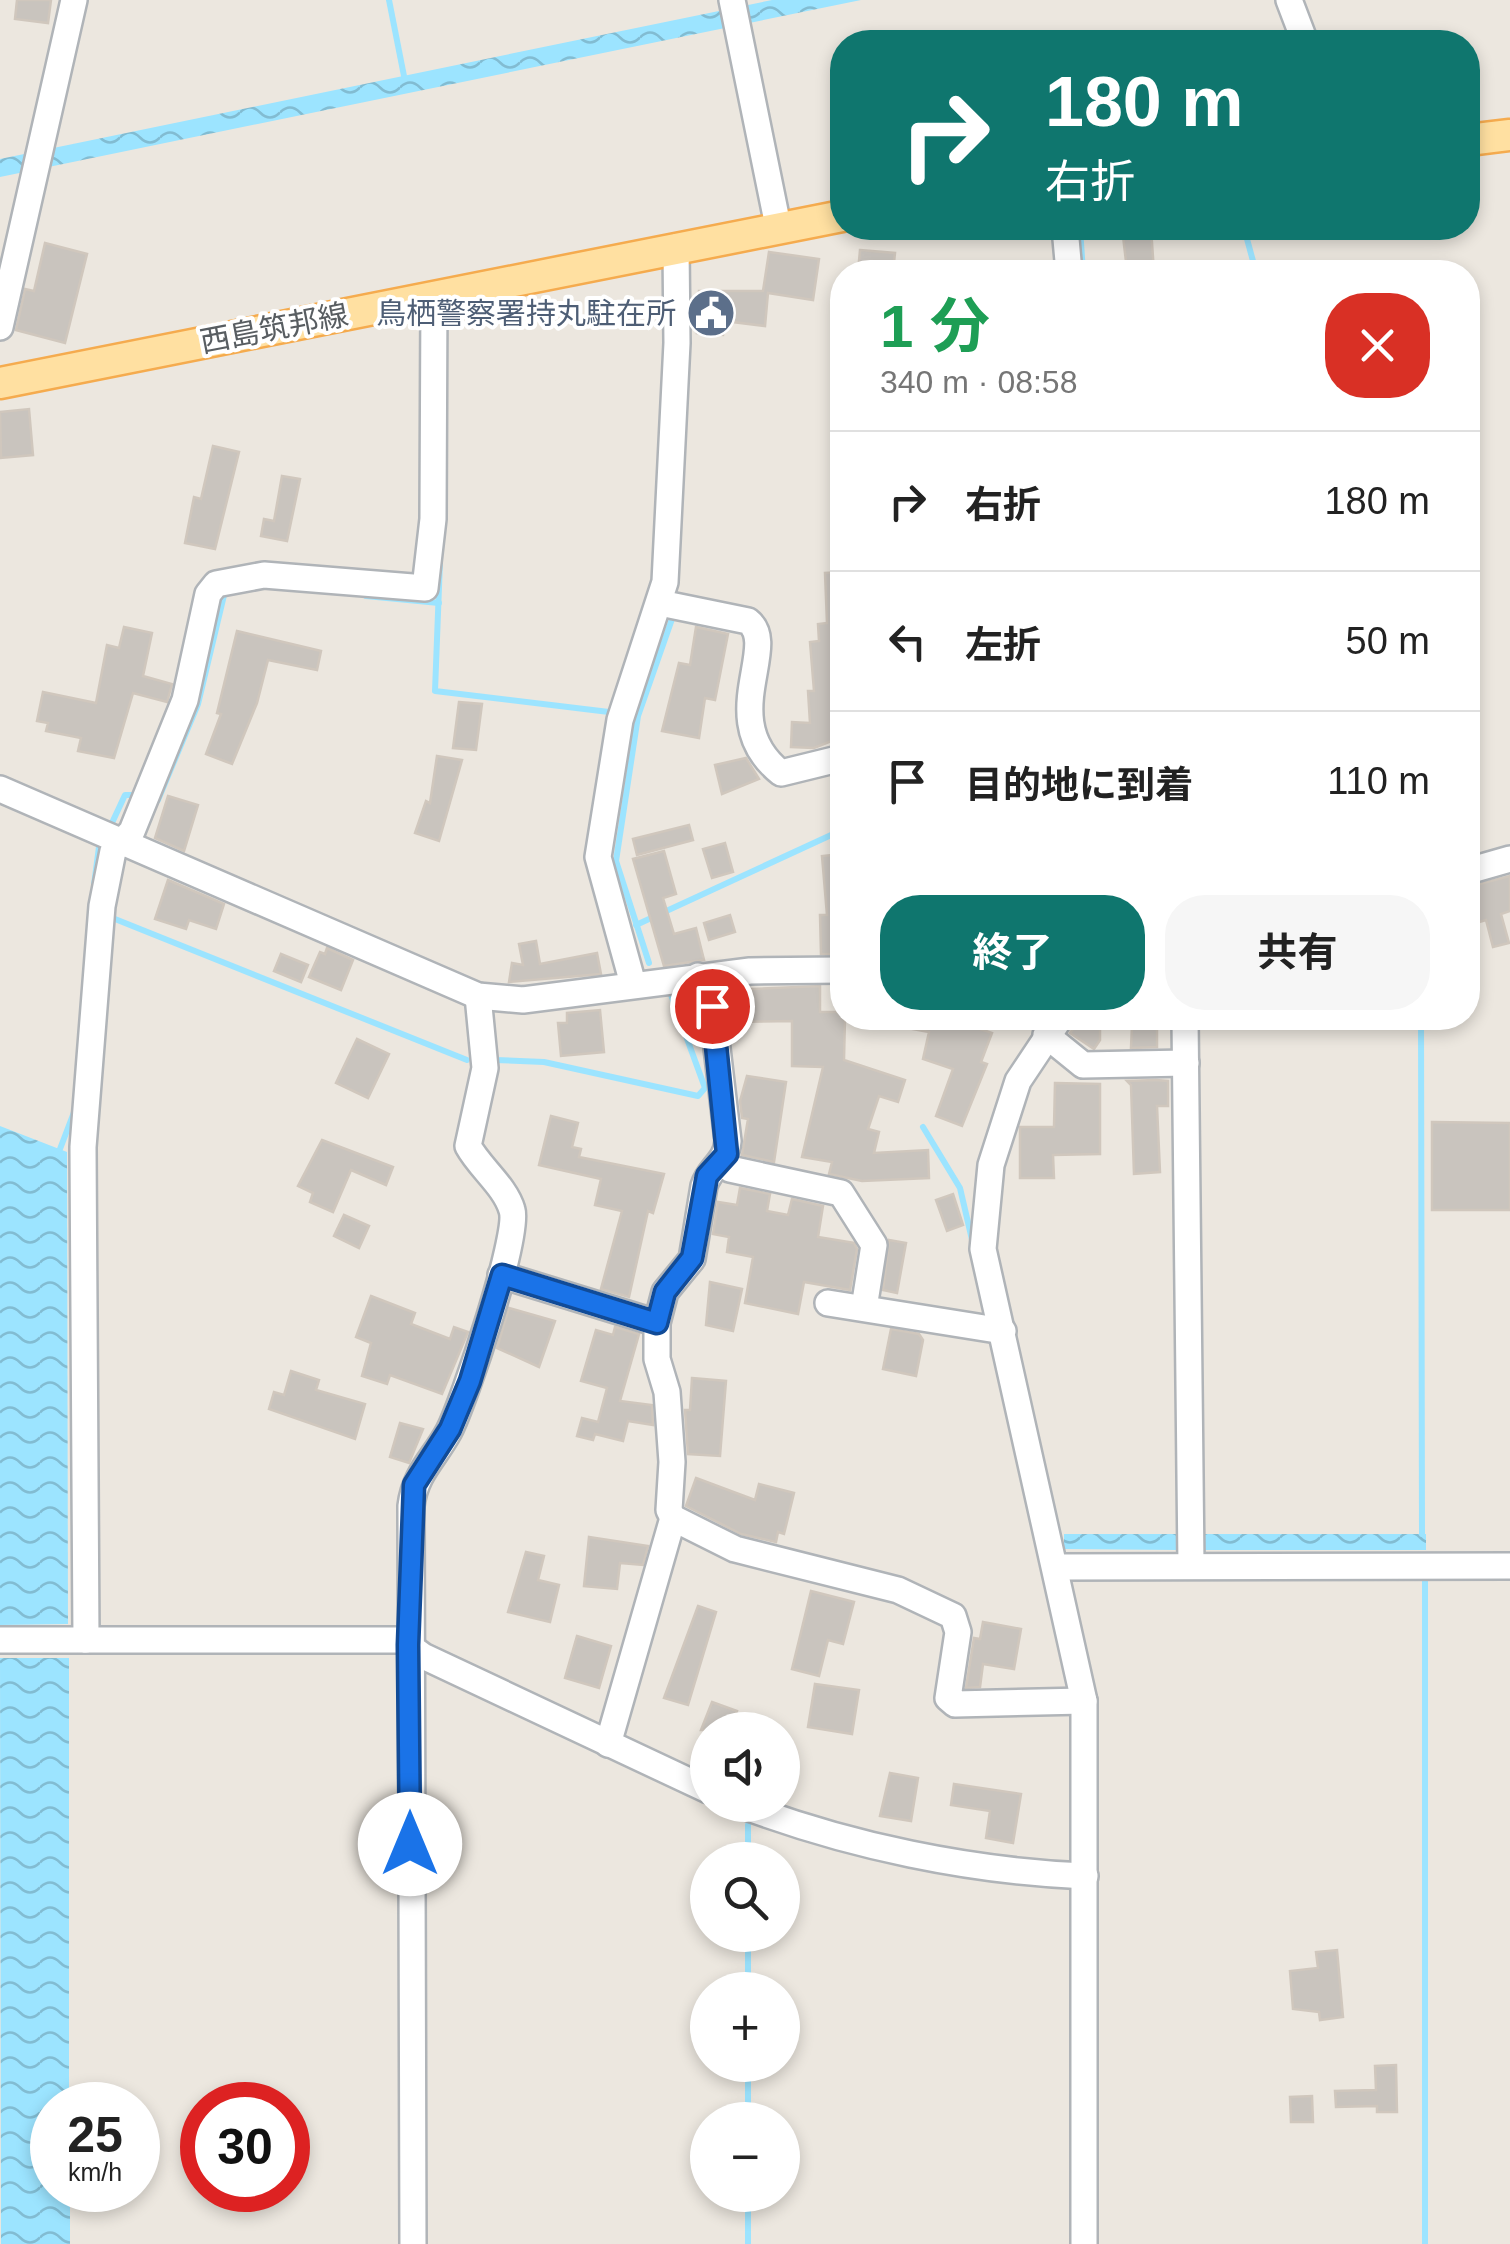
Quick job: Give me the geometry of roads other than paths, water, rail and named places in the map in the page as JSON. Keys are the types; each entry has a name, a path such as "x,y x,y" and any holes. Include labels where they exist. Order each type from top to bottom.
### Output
{"main road":[{"path":"1480,139 1510,135"},
{"name":"西島筑邦線","path":"0,383 830,218"}],"street":[{"path":"0,327 74,0"},
{"path":"732,0 778,226"},
{"path":"1290,0 1301,30"},
{"path":"633,984 598,857 620,720 666,582 675,383 676,247"},
{"path":"86,1640 83,1147 102,906 113,852 132,830 185,700 208,594 216,584 264,575 425,588 433,519 434,296"},
{"path":"660,604 748,621 756,627 760,644 747,703 748,725 780,773 830,766"},
{"path":"0,790 478,996 537,999 750,970 830,970"},
{"path":"1480,868 1510,859"},
{"path":"698,976 712,1006 728,1141 723,1162 707,1176 692,1258 665,1292 657,1323 656,1359 668,1392 672,1462 669,1510 673,1518 735,1549 898,1590 953,1616 958,1632 948,1698 955,1704 1084,1701"},
{"path":"413,2244 408,1645 414,1485 450,1429 470,1381 514,1223 512,1209 468,1146 485,1068 478,996"},
{"path":"1050,1030 1018,1081 987,1188 983,1249 1084,1701 1084,2244"},
{"path":"1056,1030 1082,1064 1186,1063"},
{"path":"1186,1030 1190,1566"},
{"path":"723,1162 730,1169 841,1193 874,1245 864,1308"},
{"path":"502,1275 657,1323"},
{"path":"828,1303 1003,1331"},
{"path":"608,1744 673,1518"},
{"path":"1056,1567 1510,1566"},
{"path":"22,1640 387,1637 690,1782"},
{"path":"793,1822 838,1837 1014,1873 1084,1876"}],"water":[{"path":"772,0 861,0 0,177 0,159"},
{"path":"0,1126 67,1152 68,1624 0,1625"},
{"path":"1064,1534 1178,1534 1178,1550 1064,1549"},
{"path":"1204,1534 1426,1534 1426,1550 1204,1550"},
{"path":"0,1658 69,1658 69,2082 30,2082 30,2212 70,2212 70,2244 1,2244"}],"waterway":[{"path":"389,0 404,76"},
{"path":"1081,240 1082,260"},
{"path":"1247,240 1253,260"},
{"path":"440,561 435,691 609,712"},
{"path":"158,800 198,704 225,591"},
{"path":"366,596 439,603"},
{"path":"649,963 616,861 638,716 672,619"},
{"path":"111,825 125,795 135,795"},
{"path":"636,925 830,836"},
{"path":"94,885 99,847"},
{"path":"110,917 467,1060"},
{"path":"495,1060 544,1062 698,1096 705,1088 670,992"},
{"path":"1421,1030 1422,1534"},
{"path":"60,1149 76,1107"},
{"path":"923,1127 960,1188 973,1244"},
{"path":"1425,1576 1425,2244"},
{"path":"748,1825 748,1842"},
{"path":"748,1952 748,1972"},
{"path":"748,2082 748,2102"},
{"path":"748,2212 748,2244"}],"place":[{"name":"鳥栖警察署持丸駐在所","path":"711,313"}]}
